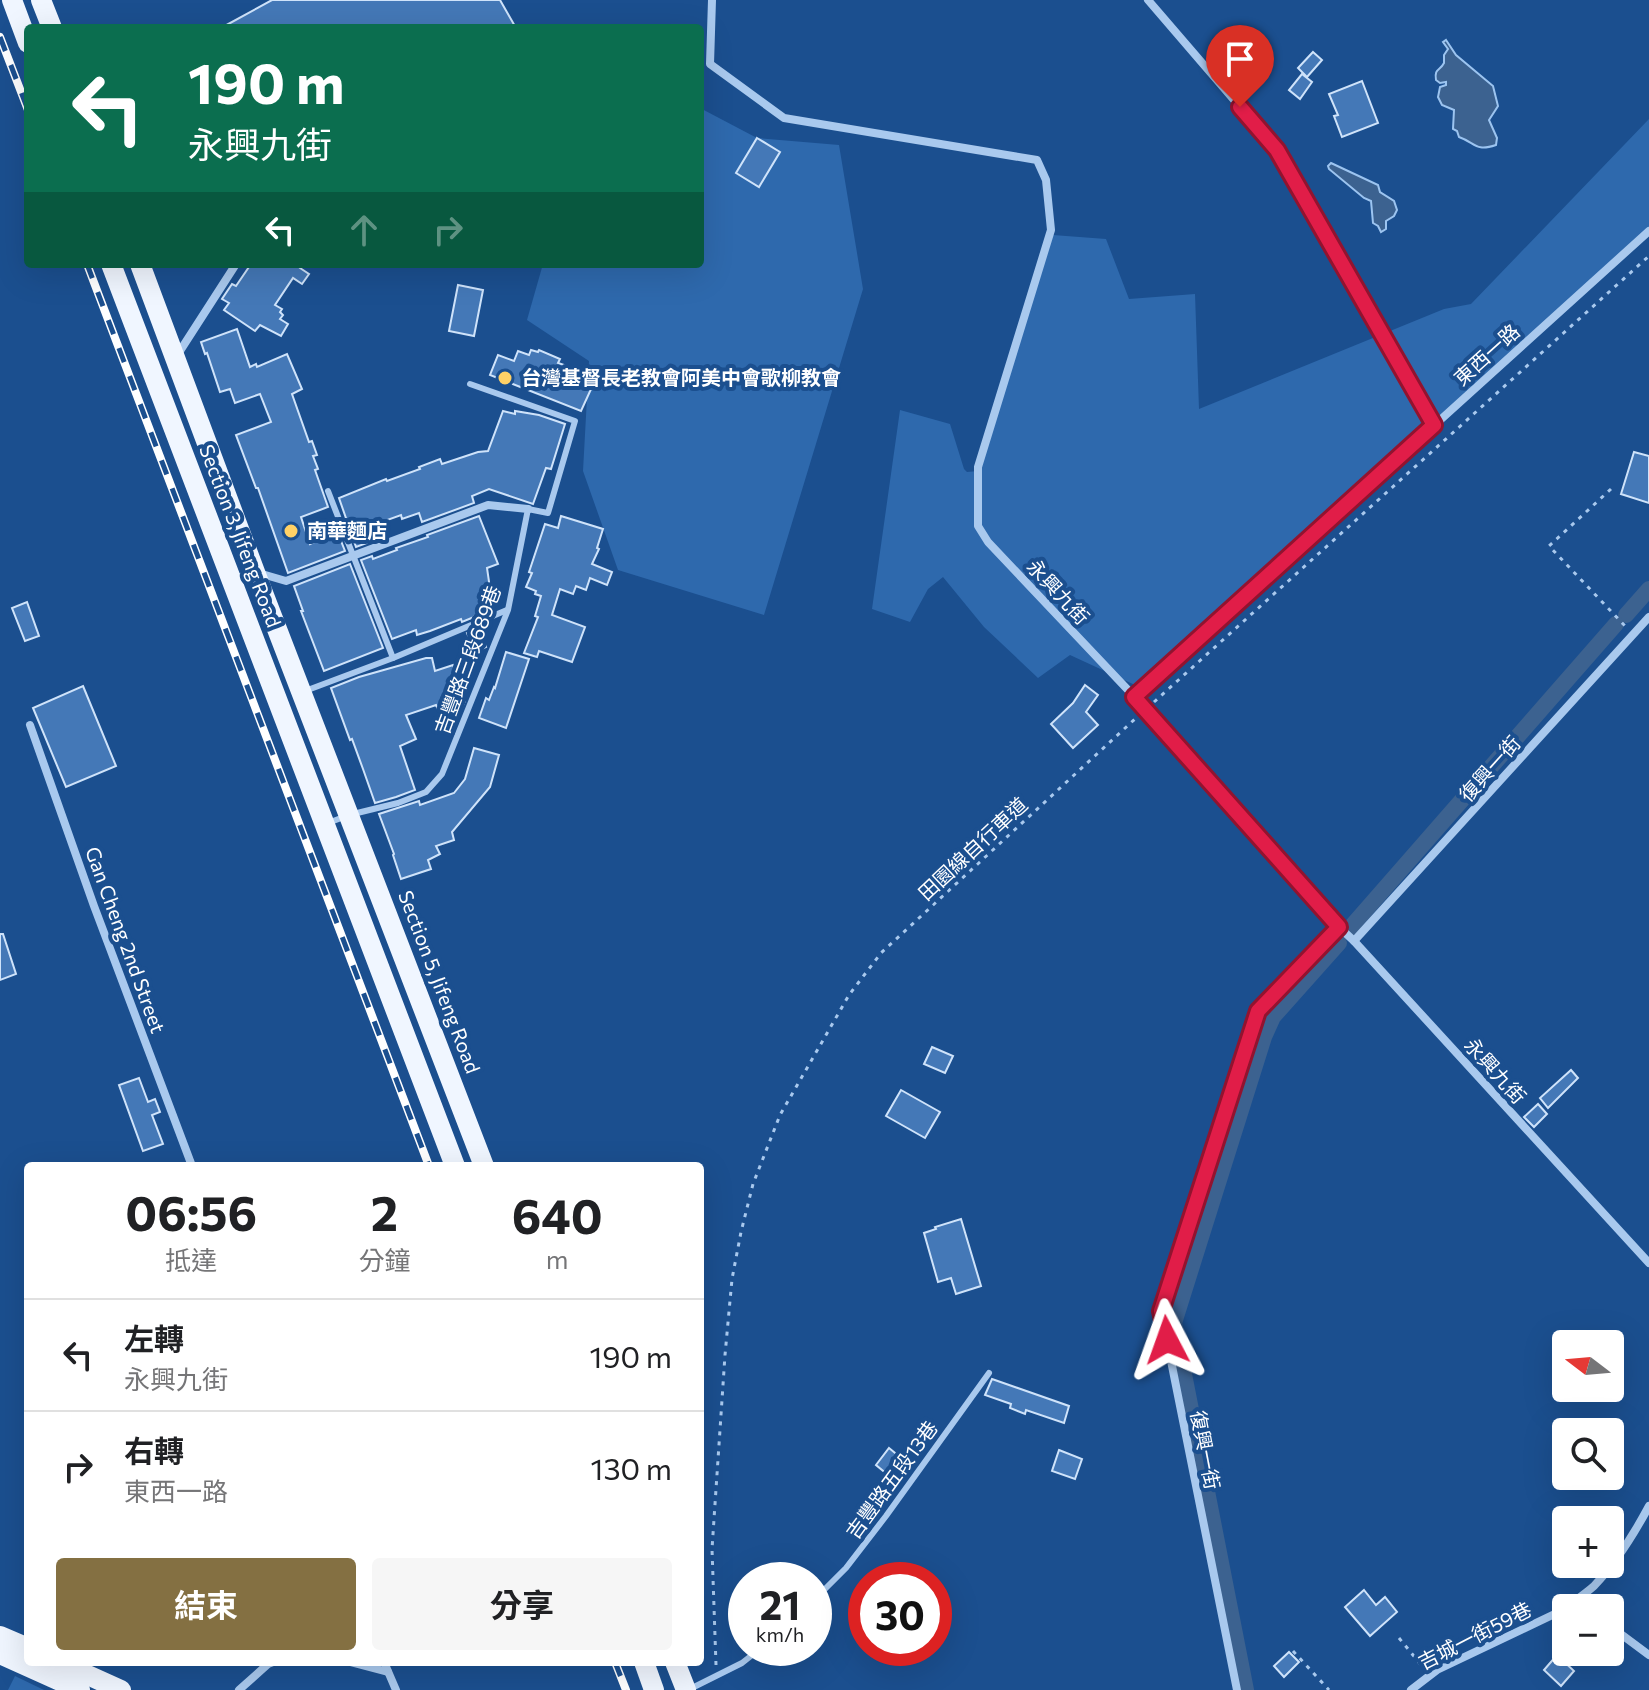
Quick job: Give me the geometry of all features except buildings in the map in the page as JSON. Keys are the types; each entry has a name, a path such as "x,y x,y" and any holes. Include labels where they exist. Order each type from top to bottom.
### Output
{"main road":[{"path":"12,0 24,32"},
{"path":"41,0 50,24"},
{"name":"Section 3, Jifeng Road","path":"113,268 325,825"},
{"name":"Section 3, Jifeng Road","path":"141,268 349,815"},
{"name":"Section 5, Jifeng Road","path":"349,815 482,1162"},
{"path":"325,825 453,1162"},
{"path":"0,1636 24,1646"},
{"path":"0,1654 24,1665"},
{"path":"27,1666 80,1690"},
{"path":"68,1666 121,1690"},
{"path":"645,1666 654,1690"},
{"path":"677,1666 686,1690"}],"street":[{"name":"永興九街","path":"712,0 710,64 784,118 1037,160 1046,180 1051,230 978,467 978,526 988,542 1146,709 1339,927 1649,1263"},
{"path":"1148,0 1277,150 1434,425"},
{"name":"東西一路","path":"1134,697 1649,231"},
{"path":"175,359 233,268"},
{"path":"231,580 255,572 286,581 488,505 528,509"},
{"name":"復興一街","path":"1354,941 1649,617"},
{"name":"Gan Cheng 2nd Street","path":"30,725 190,1162"},
{"name":"復興一街","path":"1237,1690 1161,1311 1258,1011 1339,927"},
{"name":"吉城一街59巷","path":"1584,1594 1606,1572 1649,1506"},
{"name":"吉城一街59巷","path":"1411,1690 1437,1670 1552,1616"},
{"path":"1624,1636 1649,1655"},
{"path":"239,1690 266,1666"},
{"path":"365,1666 388,1672"},
{"path":"386,1666 396,1690"}],"lane":[{"path":"470,384 575,421 548,513 528,509"},
{"path":"328,491 393,658"},
{"name":"吉豐路三段689巷","path":"325,825 426,792 442,774 508,610 528,509"},
{"path":"302,692 508,610"},
{"name":"吉豐路五段13巷","path":"832,1582 886,1516 989,1373"},
{"path":"686,1690 736,1666"}],"path":[{"name":"田園線自行車道","path":"716,1676 712,1549 725,1355 732,1279 741,1232 753,1184 780,1115 849,995 881,953 1146,709 1649,256"},
{"path":"1611,489 1549,546 1634,635"},
{"path":"1399,1638 1430,1676"},
{"path":"1293,1651 1329,1690"}],"shaded area":[{"path":"1446,40 1456,55 1493,86 1498,106 1489,120 1497,138 1496,145 1476,146 1459,137 1453,129 1454,110 1442,105 1438,97 1440,87 1446,82 1436,80 1448,49 1443,42"},
{"path":"704,110 757,138 839,145 863,289 764,615 618,570 583,471 589,361 527,320 542,268 704,268"},
{"path":"1649,119 1649,230 1135,685 1070,655 1038,678 984,627 943,577 928,589 910,622 872,609 900,410 950,424 964,469 967,472 978,471 1053,235 1106,239 1129,299 1195,294 1199,409 1444,309 1471,304"},
{"path":"1331,163 1378,185 1380,192 1394,201 1397,210 1386,221 1386,229 1381,232 1373,223 1371,201 1329,169"},
{"path":"15,1676 44,1690 8,1690"}],"waterway":[{"path":"1626,615 1649,589"},
{"path":"1350,928 1616,624"},
{"path":"1246,1690 1174,1323 1264,1037 1273,1017 1339,943"}],"railway":[{"path":"0,37 24,100"},
{"path":"89,268 427,1162"},
{"path":"617,1666 626,1690"}],"place":[{"name":"台灣基督長老教會阿美中會歌柳教會","path":"505,378"},
{"name":"南華麵店","path":"291,531"}],"route":[{"path":"1167,1340 1161,1311 1258,1011 1339,927 1134,697 1434,425 1277,150 1240,107"}]}
